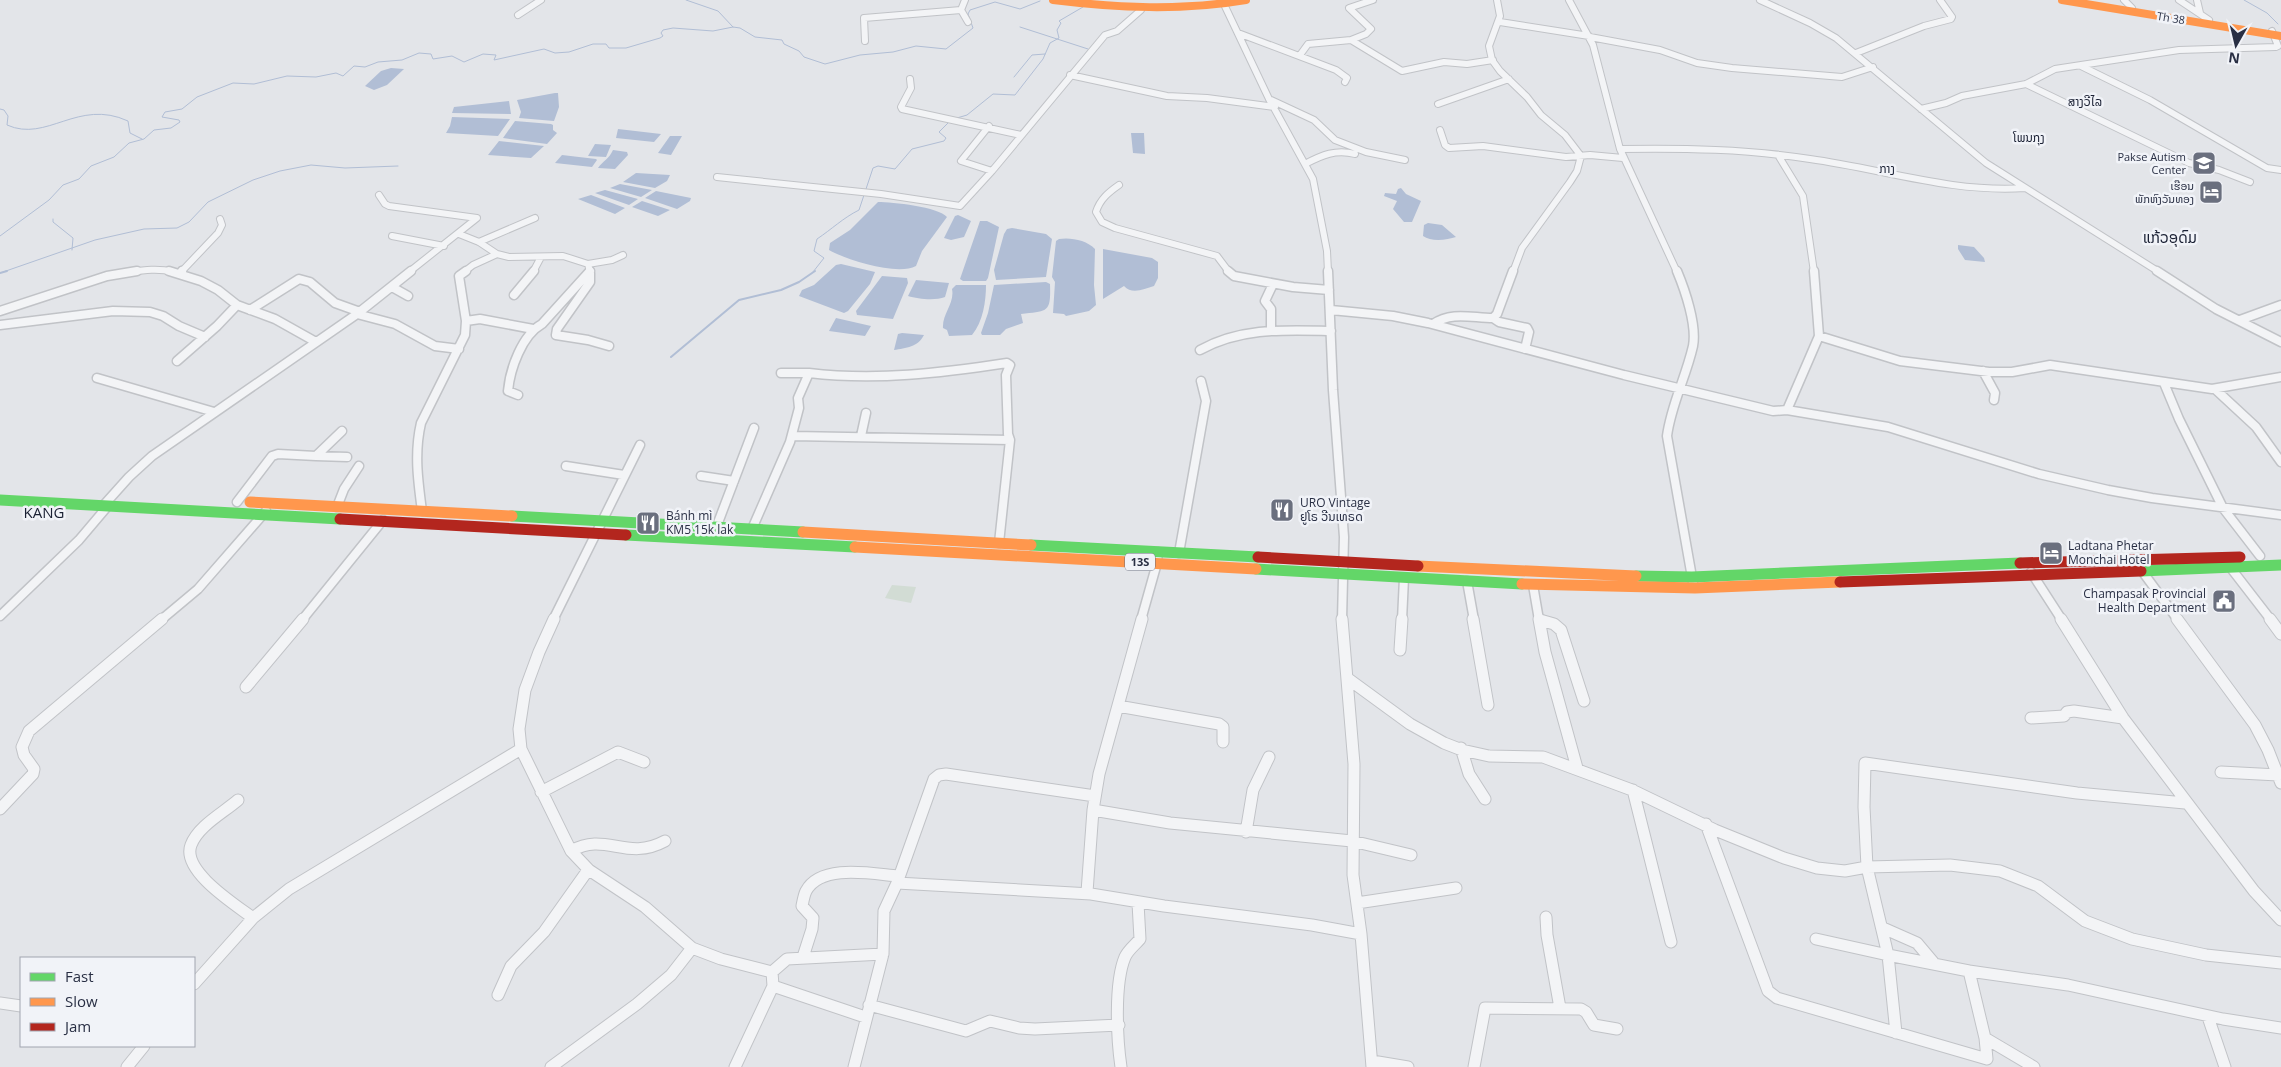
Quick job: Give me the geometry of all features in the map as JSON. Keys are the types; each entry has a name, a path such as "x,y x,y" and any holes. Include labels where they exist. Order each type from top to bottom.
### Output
{"main road":[{"path":"1053,0 1140,10 1178,10 1221,1"},
{"path":"1086,0 1157,6 1246,0"},
{"name":"Th 38","path":"2062,0 2277,33"},
{"name":"Th 38","path":"2085,0 2128,4 2205,17 2277,33"},
{"name":"13S","path":"0,490 107,503 272,503 752,529 792,537 1158,558 1180,554 1344,562 1560,580 1693,582 2032,575 2281,565"},
{"name":"13S","path":"0,500 107,503 594,533 999,543 1404,578 1533,585 1560,580"},
{"name":"13S","path":"1693,582 2025,563 2281,555"}],"street":[{"path":"518,14 541,0"},
{"path":"961,10 965,0"},
{"path":"1300,55 1308,44 1351,40 1366,34 1371,29 1349,8 1372,0"},
{"path":"1497,0 1501,13 1500,22 1493,31 1490,41 1489,48 1493,60 1503,75 1526,95 1542,116 1567,137 1581,156"},
{"path":"1569,0 1590,36 1623,158 1653,216 1681,280 1689,306 1694,340 1669,421 1667,436 1693,582"},
{"path":"1760,0 1823,29 1856,53 1986,163 2096,231 2216,309 2281,342"},
{"path":"1856,53 1924,26 1951,19 1952,17 1940,0"},
{"path":"2179,0 2205,17"},
{"path":"2197,0 2205,17"},
{"path":"1221,1 1269,99 1313,179 1320,211 1327,251 1344,562 1342,620 1354,764 1353,875 1361,934 1372,1064 1408,1067"},
{"path":"961,10 968,22"},
{"path":"865,42 864,18 961,10"},
{"path":"717,178 865,192 955,207 964,203 992,171 1105,35 1117,31 1128,23 1140,10"},
{"path":"1500,22 1590,36 1660,50 1697,63 1732,68 1842,77 1872,67"},
{"path":"1238,33 1300,55 1344,74 1347,78 1345,82"},
{"path":"2276,47 2278,46 2277,33"},
{"path":"1351,40 1362,49 1371,51 1402,71 1444,62 1467,64 1493,60"},
{"path":"2276,47 2281,53"},
{"path":"1921,109 1946,103 1962,96 2026,84 2055,69 2179,50 2276,47"},
{"path":"2081,66 2150,100 2268,168 2281,170"},
{"path":"1070,75 1166,96 1207,98 1275,107"},
{"path":"910,79 911,88 901,107 902,109 989,126 1021,135"},
{"path":"1438,104 1509,79"},
{"path":"2026,84 2189,162 2219,170 2250,182"},
{"path":"1252,103 1269,99 1314,120 1335,140 1366,152 1405,160"},
{"path":"989,126 961,161 992,171"},
{"path":"1440,130 1445,145 1449,148 1483,146 1566,157 1623,158"},
{"path":"1620,150 1704,149 1778,155 1836,163 1942,185 2005,190 2025,188"},
{"path":"1305,164 1322,155 1343,150 1355,154"},
{"path":"1778,155 1803,196 1816,284 1820,336"},
{"path":"1493,318 1497,314 1522,248 1570,182 1577,171 1581,156"},
{"path":"1119,185 1097,205 1096,212 1102,222 1125,232 1217,256 1225,262 1230,275 1273,284 1329,290"},
{"path":"0,616 79,540 107,503 152,456 358,313 477,218 389,206 385,204 380,195"},
{"path":"479,242 535,218"},
{"path":"180,274 190,260 212,243 222,225 220,219"},
{"path":"459,234 479,242 497,254 509,257 564,256 589,268"},
{"path":"392,236 444,246"},
{"path":"422,511 415,454 417,437 421,423 465,335 466,321 459,276 473,265 497,254"},
{"path":"518,395 508,391 509,382 520,352 532,329 542,324 589,268 623,255"},
{"path":"514,295 532,276 541,257"},
{"path":"589,268 590,282 557,329 556,335 588,340 609,346"},
{"path":"0,311 125,272 155,269 180,274 218,290 237,305 276,318 316,342"},
{"path":"250,310 299,279 310,282 335,303 358,313 394,324 436,346 458,349"},
{"path":"1271,331 1271,310 1265,302 1273,284"},
{"path":"392,286 408,296"},
{"path":"177,361 206,337 237,305"},
{"path":"2240,320 2281,305"},
{"path":"1331,310 1393,316 1433,324 1525,350 1773,411 1787,410 1888,427 2020,468 2080,484 2152,498 2281,515"},
{"path":"0,325 114,311 150,312 206,337"},
{"path":"1433,324 1438,319 1454,316 1493,318 1499,322 1527,328 1529,332 1525,350"},
{"path":"466,321 480,319 532,329"},
{"path":"1200,350 1223,339 1250,332 1331,331"},
{"path":"1820,336 1900,361 1983,371 2003,372 2050,365 2215,389 2281,377"},
{"path":"1787,410 1817,337 1820,336"},
{"path":"781,373 895,378 1009,363 1006,375 1008,434 1010,440 999,543"},
{"path":"1983,371 1995,393 1994,400"},
{"path":"752,529 793,436 801,404 798,398 809,373"},
{"path":"97,378 214,412"},
{"path":"1180,554 1206,400 1201,381"},
{"path":"2164,383 2179,419 2223,508 2260,556"},
{"path":"2215,389 2256,428 2281,462"},
{"path":"862,436 866,413"},
{"path":"716,528 754,428"},
{"path":"316,456 342,431"},
{"path":"793,436 1010,440"},
{"path":"640,445 594,533 532,670 520,714 519,737 521,749 571,851 588,870 626,893 656,915 682,942 692,948 708,955 772,972"},
{"path":"237,502 272,456 278,454 347,457"},
{"path":"337,507 344,489 359,466"},
{"path":"566,466 624,475"},
{"path":"701,476 734,481"},
{"path":"0,810 33,774 34,769 22,756 21,750 21,745 29,731 198,589 272,503"},
{"path":"246,687 343,572 383,520"},
{"path":"1087,892 1093,810 1099,774 1158,558"},
{"path":"2025,563 2123,718 2185,803 2254,892 2281,920"},
{"path":"2230,567 2281,634"},
{"path":"2142,571 2255,725 2280,779"},
{"path":"1400,650 1404,578"},
{"path":"1467,581 1488,705"},
{"path":"1533,585 1545,652 1577,768"},
{"path":"1540,620 1552,622 1560,627 1564,634 1568,657 1584,701"},
{"path":"1347,678 1414,728 1461,748 1481,755 1506,756 1527,754 1577,768 1632,790 1756,848 1788,860 1845,872 1867,867 1938,864 2001,871 2028,882 2056,898 2082,920 2154,945 2202,956 2281,963"},
{"path":"1118,706 1219,724 1223,727 1223,742"},
{"path":"2031,718 2064,716 2068,712 2074,711 2123,718"},
{"path":"1461,748 1469,774 1485,799"},
{"path":"195,983 253,918 289,889 521,749"},
{"path":"541,792 618,752 644,762"},
{"path":"1246,832 1253,790 1269,757"},
{"path":"1896,1033 1888,955 1867,867 1864,807 1865,763 2078,792 2185,803"},
{"path":"2222,772 2280,779"},
{"path":"854,1067 865,1017 870,1005 883,954 884,911 934,779 939,775 946,774 1095,796"},
{"path":"1632,790 1672,942"},
{"path":"238,800 199,834 190,845 187,854 195,869 206,880 253,918"},
{"path":"1093,810 1170,823 1352,841 1411,855"},
{"path":"1706,824 1768,991 1772,996 1987,1059 1969,971"},
{"path":"571,851 583,844 592,843 641,851 653,849 665,841"},
{"path":"498,995 511,966 544,932 588,870"},
{"path":"802,957 812,929 813,918 802,906 803,898 811,882 819,876 832,873 1057,892 1087,892 1138,902 1317,925 1361,934"},
{"path":"1357,903 1456,888"},
{"path":"1120,1067 1119,1025 1124,960 1140,939 1138,902"},
{"path":"1546,917 1546,935 1560,1008"},
{"path":"1883,928 1911,937 1924,947 1933,962"},
{"path":"1816,939 1969,971 2045,980 2208,1017 2281,1028"},
{"path":"551,1067 637,1004 671,975 692,948"},
{"path":"772,972 787,959 883,954"},
{"path":"734,1067 773,986 772,972"},
{"path":"773,986 865,1017"},
{"path":"1,1004 20,1006"},
{"path":"870,1005 966,1030 974,1029 980,1023 988,1021 1022,1029 1060,1030 1119,1025"},
{"path":"1474,1067 1482,1012 1485,1008 1581,1009 1586,1012 1594,1025 1617,1029"},
{"path":"2208,1017 2225,1067"},
{"path":"1984,1038 2034,1067"},
{"path":"127,1067 143,1047"}],"shaded area":[{"path":"892,585 916,587 911,603 885,598"}],"water":[{"path":"391,68 404,69 387,85 374,90 365,86 381,71"},
{"path":"558,93 559,107 554,121 519,118 521,112 517,100"},
{"path":"509,101 511,114 452,113 454,107"},
{"path":"452,117 510,119 498,136 446,133"},
{"path":"515,121 551,124 553,125 553,130 557,133 547,144 503,138"},
{"path":"618,129 661,134 654,142 616,138"},
{"path":"1131,133 1144,133 1145,154 1133,153"},
{"path":"670,136 682,136 671,155 658,153"},
{"path":"499,141 544,146 531,158 488,155"},
{"path":"595,144 611,145 606,157 588,156"},
{"path":"613,150 627,152 628,155 615,169 598,168 610,156"},
{"path":"562,155 597,160 592,167 555,163"},
{"path":"636,173 670,175 667,181 655,188 623,182"},
{"path":"620,184 652,190 641,197 610,188"},
{"path":"1401,188 1406,194 1421,201 1412,222 1404,222 1393,209 1397,201 1384,196 1385,193 1396,194 1398,189"},
{"path":"605,190 638,199 629,205 595,193"},
{"path":"656,191 691,198 690,201 677,209 645,198"},
{"path":"591,195 625,208 615,214 578,199"},
{"path":"642,201 670,210 658,216 632,207"},
{"path":"878,202 904,204 935,210 947,217 922,251 916,266 908,269 897,269 872,266 829,250 830,243 850,230"},
{"path":"958,215 971,221 964,237 951,240 944,238 955,216"},
{"path":"980,221 987,221 999,227 988,278 986,281 963,281 960,279"},
{"path":"1428,223 1442,225 1456,237 1439,240 1426,238 1423,236 1424,225"},
{"path":"1012,228 1046,234 1052,239 1046,277 996,280 994,270 1004,234 1007,229"},
{"path":"1059,239 1078,240 1088,243 1095,249 1094,285 1096,305 1089,311 1066,316 1053,313 1055,282 1052,277 1056,241"},
{"path":"1958,245 1974,247 1984,258 1985,262 1965,260 1958,249"},
{"path":"1103,249 1152,258 1158,262 1158,278 1154,286 1134,291 1124,286 1103,299"},
{"path":"841,264 875,272 870,284 848,311 844,313 799,296 802,290 814,285 836,265"},
{"path":"882,276 907,278 908,283 893,319 857,315 856,311"},
{"path":"916,280 949,283 945,297 926,299 908,296"},
{"path":"1046,282 1050,284 1050,301 1046,309 1021,314 1023,323 1006,329 1000,335 982,335 994,285"},
{"path":"956,285 986,285 983,311 979,324 972,335 949,336 947,330 943,328 944,318 952,299 952,289"},
{"path":"836,318 871,326 865,336 829,331"},
{"path":"898,334 924,335 918,342 907,348 894,350"}],"waterway":[{"path":"686,0 718,11 733,27"},
{"path":"2244,0 2267,13 2278,24"},
{"path":"733,27 740,28 755,37 782,40 784,44 799,51 804,57 825,64 860,55 893,52 916,46 946,49 973,28 968,14 970,10 995,2 1020,9 1040,1"},
{"path":"1057,39 1059,38 1057,30 1061,23 1059,21 1083,7"},
{"path":"0,236 49,200 63,185 79,179 91,166 114,157 129,143 144,139 154,130 171,128 180,122 179,120 162,117 165,112 182,109 197,97 233,83 254,84 287,76 316,77 336,73 343,76 354,66 365,67 378,62 402,60 419,53 431,54 433,59 452,56 464,62 483,54 496,55 494,60 544,49 555,53 569,52 593,44 606,44 609,48 626,48 660,38 663,36 661,33 663,30 673,28 713,31 733,27"},
{"path":"1020,27 1057,39"},
{"path":"957,118 967,115 993,94 1015,95 1043,59 1050,43 1057,39"},
{"path":"1057,39 1088,49"},
{"path":"1014,77 1032,55 1045,54"},
{"path":"0,109 4,110 8,116 7,125 22,129 36,129 94,114 110,115 128,121 130,133 142,139"},
{"path":"813,272 824,258 814,251 817,239 859,210 873,168 878,166 895,169 912,149 944,141 946,138 939,132 949,122"},
{"path":"72,248 95,240 144,229 177,228 189,222 208,202 253,180 280,171 311,165 345,168 398,166"},
{"path":"53,219 53,222 73,238 72,248"},
{"path":"3,272 72,248"},
{"path":"0,273 7,271"},
{"path":"671,357 739,300 781,290 799,282 815,271"}],"traffic: fast":[{"path":"0,500 340,519"},
{"path":"512,516 803,532"},
{"path":"626,535 855,547"},
{"path":"1031,545 1258,557"},
{"path":"1636,576 1692,577 2020,563"},
{"path":"2141,571 2281,565"},
{"path":"1256,569 1522,584"}],"traffic: slow":[{"path":"1053,0 1101,6 1150,8 1198,7 1246,0"},
{"path":"2062,0 2281,36"},
{"path":"250,502 512,516"},
{"path":"803,532 1031,545"},
{"path":"855,547 1256,569"},
{"path":"1418,566 1636,576"},
{"path":"1522,584 1695,588 1840,582"}],"traffic: jam":[{"path":"340,519 626,535"},
{"path":"1258,557 1418,566"},
{"path":"2020,563 2240,557"},
{"path":"1840,582 2141,571"}],"place":[{"name":"Pakse Autism Center","path":"2204,163"},
{"name":"ເຮືອນ ພັກຫົງວັນທອງ","path":"2211,192"},
{"name":"URO Vintage ຢູໂຣ ວີນເທຣດ","path":"1282,510"},
{"name":"Bánh mì KM5 15k lak","path":"648,523"},
{"name":"Ladtana Phetar Monchai Hotel","path":"2051,553"},
{"name":"Champasak Provincial Health Department","path":"2224,601"}],"district":[{"name":"ສາງວີໄລ","path":"2085,102"},
{"name":"ໂພນກຸງ","path":"2029,138"},
{"name":"ກາງ","path":"1887,169"},
{"name":"ແກ້ວອຸດົມ","path":"2170,238"},
{"name":"KANG","path":"44,513"}]}
